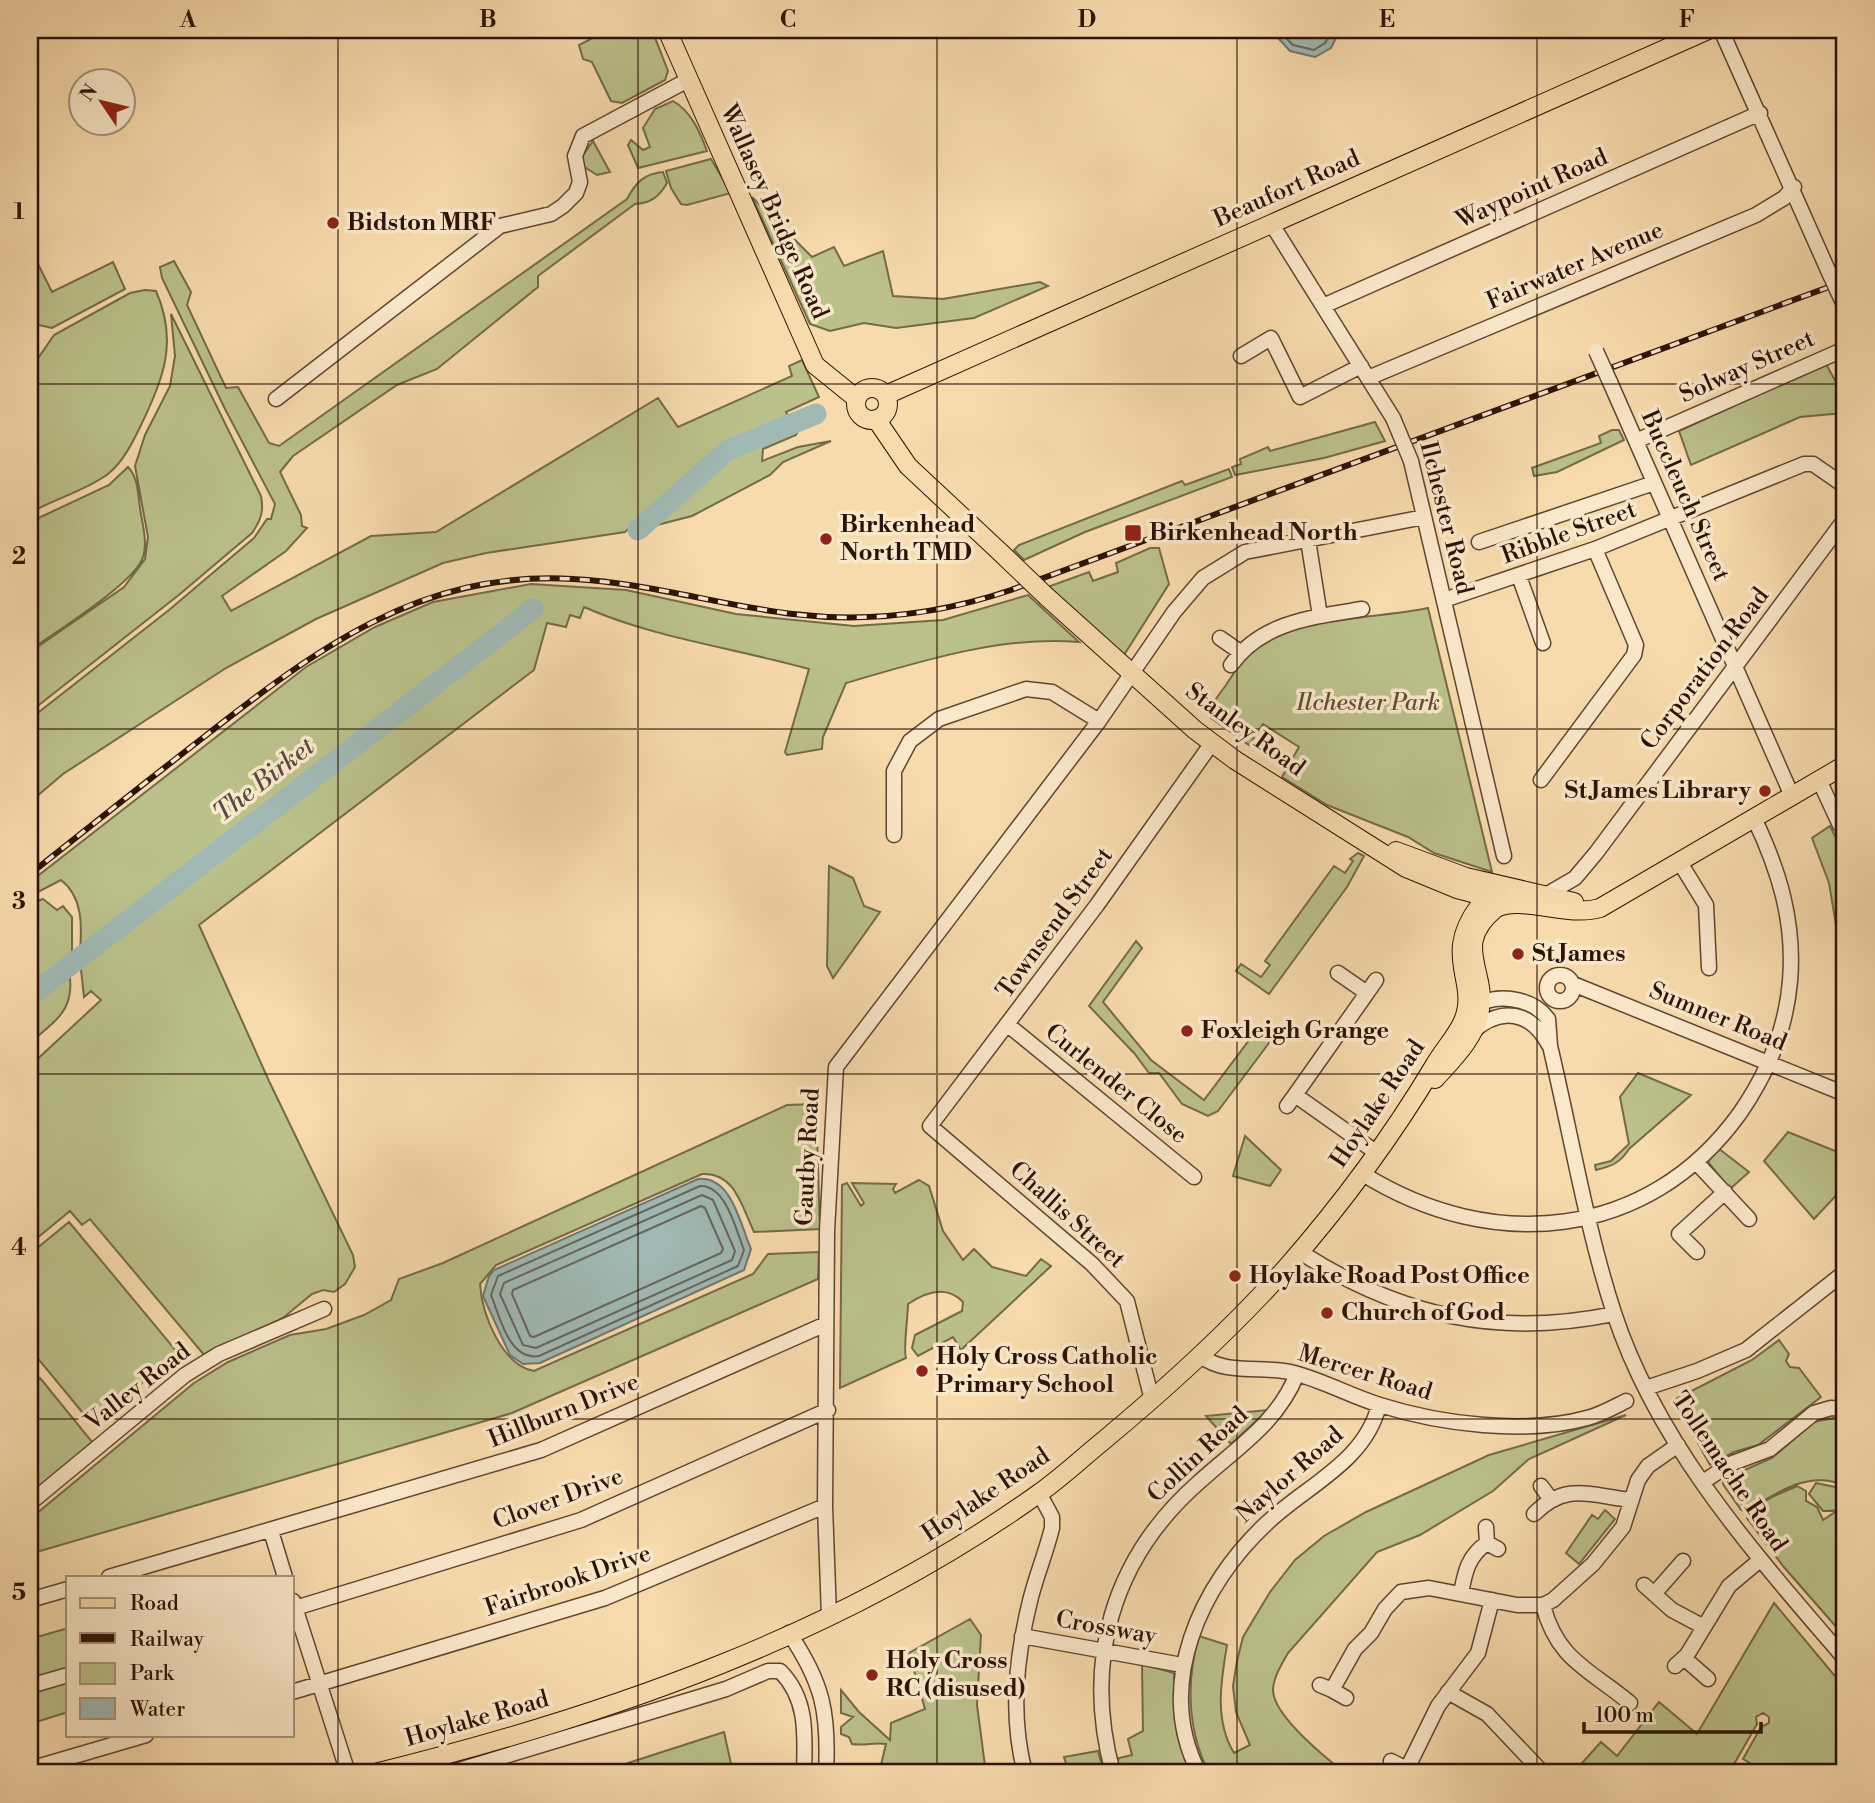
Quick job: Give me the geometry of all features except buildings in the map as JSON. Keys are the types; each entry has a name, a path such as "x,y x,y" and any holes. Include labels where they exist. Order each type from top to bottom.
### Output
{"main road":[{"name":"Wallasey Bridge Road","path":"667,30 815,365 857,399"},
{"name":"Beaufort Road","path":"886,395 1708,30"},
{"path":"870,387 881,390 886,395 886,412 876,419 868,419 858,412 857,399 863,390 870,387"},
{"path":"876,419 908,466 1046,597 1133,674"},
{"name":"Stanley Road","path":"1133,674 1212,743 1406,868 1467,884 1503,887 1585,902"},
{"path":"1585,902 1624,892 1845,765"},
{"path":"1467,884 1481,915"},
{"name":"Stanley Road","path":"1467,884 1486,897 1566,912 1587,912 1600,908 1624,892"},
{"path":"1467,1028 1479,1006 1472,949 1486,897 1503,887"},
{"path":"1479,1006 1460,956 1462,939 1481,915 1502,905 1516,904"},
{"name":"Hoylake Road","path":"374,1773 511,1736 661,1689 829,1616 941,1557 1039,1493 1201,1356 1300,1252 1363,1174 1467,1028"}],"street":[{"path":"1721,30 1794,187 1845,307"},
{"path":"276,399 500,226 551,215 563,206 576,193 580,182 575,156 583,136 688,80"},
{"name":"Waypoint Road","path":"1323,306 1760,113"},
{"name":"Fairwater Avenue","path":"1241,356 1271,338 1300,397 1756,215 1784,198 1794,187"},
{"name":"Ilchester Road","path":"1271,223 1393,418 1411,460 1504,856"},
{"name":"Buccleuch Street","path":"1596,351 1792,796"},
{"name":"Solway Street","path":"1636,441 1838,352"},
{"name":"Ribble Street","path":"1444,600 1595,549 1804,464 1814,464 1845,486"},
{"path":"1494,554 1484,541 1654,483"},
{"name":"Gautby Road","path":"829,1616 825,1506 828,1410 827,1231 836,1067 1099,721 1174,612 1203,578 1245,552 1424,517"},
{"name":"Corporation Road","path":"1544,896 1575,878 1845,519"},
{"path":"1308,540 1320,616"},
{"path":"1541,780 1634,654 1636,645 1595,549"},
{"path":"1519,576 1543,643"},
{"path":"1231,665 1240,652 1263,634 1320,616 1362,609"},
{"path":"1220,638 1240,652"},
{"path":"894,835 894,771 910,741 939,719 1026,690 1052,692 1099,721"},
{"name":"Townsend Street","path":"930,1126 1008,1025 1212,743"},
{"path":"1819,780 1840,825"},
{"path":"1363,1174 1417,1204 1477,1221 1527,1225 1589,1216 1616,1209 1647,1195 1696,1162 1729,1127 1770,1063 1787,1004 1790,939 1776,867 1754,818"},
{"path":"1679,861 1706,905 1709,968"},
{"path":"1575,878 1574,894 1585,902"},
{"path":"1338,973 1367,993"},
{"path":"1476,975 1486,990 1500,999"},
{"path":"1376,980 1291,1100 1377,1153"},
{"name":"Sumner Road","path":"1573,984 1845,1094"},
{"name":"Tollemache Road","path":"1467,1028 1479,1006 1500,999 1539,1009 1550,1026 1550,1046 1614,1314 1646,1388 1678,1446 1760,1560 1845,1659"},
{"name":"Tollemache Road","path":"1479,1006 1529,1020 1541,1029 1550,1046"},
{"name":"Curlender Close","path":"1008,1025 1194,1177"},
{"name":"Challis Street","path":"930,1126 1092,1265 1127,1301 1152,1400"},
{"path":"1696,1162 1749,1219"},
{"path":"1697,1252 1679,1234 1725,1192"},
{"path":"1300,1252 1377,1295 1455,1318 1541,1324 1614,1314"},
{"path":"1646,1388 1697,1371 1746,1350 1845,1272"},
{"name":"Valley Road","path":"30,1503 185,1375 219,1353 324,1309"},
{"name":"Hillburn Drive","path":"113,1576 541,1450 826,1324"},
{"name":"Mercer Road","path":"1201,1356 1221,1367 1259,1367 1297,1374 1379,1405 1444,1420 1518,1425 1588,1418 1626,1401"},
{"name":"Collin Road","path":"1113,1773 1101,1718 1102,1650 1117,1600 1138,1553 1157,1526 1196,1484 1282,1407 1297,1374"},
{"name":"Naylor Road","path":"1199,1773 1187,1737 1182,1665 1194,1624 1220,1578 1268,1521 1330,1473 1367,1437 1379,1405"},
{"path":"1703,1482 1730,1464 1770,1449 1814,1413 1831,1408 1845,1409"},
{"name":"Clover Drive","path":"294,1605 581,1520 828,1410"},
{"path":"1346,1698 1326,1687 1401,1592 1429,1587 1517,1605 1544,1605 1569,1588 1592,1564 1623,1527 1630,1500 1648,1466 1678,1446"},
{"path":"1541,1486 1550,1498"},
{"path":"1025,1773 1015,1703 1022,1636 1052,1528 1052,1517 1039,1493"},
{"path":"1534,1514 1550,1498 1574,1493 1630,1500"},
{"name":"Fairbrook Drive","path":"294,1691 605,1598 825,1506"},
{"path":"1461,1593 1468,1563 1493,1546 1486,1527"},
{"path":"271,1531 285,1576"},
{"path":"1709,1679 1680,1662 1729,1586 1760,1560"},
{"path":"1682,1561 1649,1590 1672,1610 1704,1627"},
{"path":"30,1600 66,1590"},
{"path":"1391,1761 1410,1771 1448,1692 1479,1653 1492,1600"},
{"path":"1544,1605 1557,1644 1574,1661 1599,1668 1630,1703"},
{"path":"294,1608 348,1773"},
{"path":"789,1633 819,1684 825,1705 827,1767 801,1772"},
{"name":"Crossway","path":"1022,1636 1182,1665"},
{"name":"Hoylake Road","path":"449,1773 726,1689 768,1671 779,1671 794,1685 805,1720 801,1772"},
{"path":"30,1686 66,1676"},
{"path":"1448,1692 1487,1714 1543,1773"},
{"path":"30,1769 143,1736"}],"green space":[{"path":"608,30 652,30 668,71 665,80 622,103 611,101 592,62 583,59 579,45"},
{"path":"673,101 690,116 707,151 638,168 628,145 631,140 643,150 650,147 643,128 655,109"},
{"path":"593,141 610,172 597,175 583,166 583,155"},
{"path":"711,159 731,193 687,205 681,204 671,188 666,171"},
{"path":"663,172 667,183 658,196 635,204 538,276 538,287 437,369 397,385 293,456 280,472 301,515 302,526 307,528 286,551 222,596 231,611 371,536 436,532 658,398 678,427 792,376 789,366 802,360 819,397 786,412 789,418 722,448 625,532 486,553 443,563 316,619 226,668 63,774 30,802 30,719 169,610 254,538 267,519 271,519 275,504 225,409 162,278 160,267 174,261 191,292 187,305 226,388 238,387 269,443 279,446 627,199 641,180"},
{"path":"752,197 812,257 834,247 844,266 883,251 893,296 943,299 1040,282 1048,286 974,318 896,328 864,323 830,331 810,324"},
{"path":"30,248 52,292 113,262 125,289 52,328 30,323"},
{"path":"156,291 163,309 167,343 162,375 135,438 123,458 108,474 30,513 30,370 54,335 130,293"},
{"path":"171,314 261,496 260,520 252,533 180,594 30,712 30,655 36,648 124,587 145,559 148,537 135,466 145,435 170,386 175,356"},
{"path":"1826,364 1837,384 1843,413 1800,417 1691,465 1679,431"},
{"path":"1375,422 1385,441 1324,458 1235,475 1232,467 1241,464 1240,459 1268,447 1270,451"},
{"path":"801,425 796,435 763,449 762,461 798,447 831,441 783,462 770,475 692,516 653,526 740,451"},
{"path":"1619,430 1624,440 1557,472 1534,476 1532,468 1601,443 1599,436"},
{"path":"128,467 134,476 138,492 145,539 143,557 137,568 110,593 30,650 30,522 109,485"},
{"path":"1229,469 1232,477 1085,532 1024,560 1014,550 1019,545 1182,481 1185,485"},
{"path":"1150,548 1159,548 1169,584 1124,655 1042,589 1089,572 1093,581 1118,572 1116,563"},
{"path":"531,584 626,590 736,614 854,626 943,620 1028,595 1079,642 1021,642 991,646 931,659 846,683 823,737 822,749 787,755 785,752 809,669 666,635 584,607 580,618 570,615 566,627 547,623 534,670 199,925 269,1081 353,1255 355,1267 345,1284 334,1292 323,1290 312,1294 283,1318 205,1356 90,1219 82,1225 70,1211 30,1244 30,1066 101,1000 91,991 84,997 80,960 111,944 535,611 527,603 80,952 79,913 74,895 61,880 30,896 30,882 306,667 375,627 433,602"},
{"name":"Ilchester Park","path":"1428,608 1492,872 1434,853 1408,837 1327,805 1282,777 1299,747 1263,724 1249,745 1211,718 1215,700 1238,667 1252,651 1269,640 1289,631 1336,620"},
{"path":"1830,826 1835,836 1845,833 1845,883 1839,883 1836,925 1829,883 1812,838"},
{"path":"1358,853 1364,856 1347,887 1269,994 1236,971 1241,964 1261,977 1270,965 1265,961 1334,866 1345,873 1353,861 1350,859"},
{"path":"829,866 853,878 864,906 880,912 833,978 827,966"},
{"path":"43,899 57,910 63,906 72,917 72,955 30,983 30,904"},
{"path":"1136,941 1142,948 1103,1002 1151,1060 1204,1100 1256,1031 1270,1030 1269,1043 1218,1111 1208,1116 1182,1104 1159,1073 1149,1073 1134,1053 1089,1006"},
{"path":"69,970 70,995 67,1004 56,1020 30,1043 30,1001"},
{"path":"1638,1073 1691,1095 1619,1161 1596,1170 1595,1165 1611,1161 1629,1144 1620,1097"},
{"path":"816,1104 820,1229 754,1232 730,1185 713,1175 702,1174 496,1265 480,1284 485,1310 503,1349 523,1367 534,1371 753,1274 768,1254 819,1252 818,1279 512,1413 30,1554 30,1519 194,1383 228,1362 290,1335 326,1329 364,1315 391,1300 399,1279 443,1263 787,1105"},
{"path":"1788,1132 1845,1155 1845,1186 1814,1219 1764,1161"},
{"path":"1245,1136 1281,1170 1270,1186 1233,1176"},
{"path":"1718,1148 1749,1172 1730,1189 1708,1162"},
{"path":"919,1180 929,1186 943,1231 963,1260 974,1249 992,1267 1026,1276 1041,1259 1051,1266 961,1350 953,1337 918,1356 912,1348 915,1335 962,1311 963,1302 950,1293 936,1292 908,1304 906,1358 840,1388 842,1185 847,1183 861,1206 864,1203 852,1183 896,1184 893,1189 895,1193"},
{"path":"69,1222 178,1353 92,1424 30,1349 30,1254"},
{"path":"1779,1340 1789,1354 1786,1361 1790,1367 1799,1368 1821,1397 1758,1445 1734,1452 1710,1465 1674,1400 1752,1360"},
{"path":"40,1378 93,1443 30,1495 30,1387"},
{"path":"1268,1410 1231,1444 1206,1416"},
{"path":"1626,1415 1529,1459 1493,1491 1420,1535 1377,1552 1288,1653 1275,1679 1275,1699 1290,1723 1345,1773 1209,1773 1196,1740 1191,1705 1192,1670 1199,1636 1227,1645 1221,1686 1221,1714 1234,1753 1250,1745 1236,1712 1233,1686 1243,1637 1270,1592 1295,1560 1324,1536 1366,1512 1489,1455"},
{"path":"1845,1418 1845,1486 1832,1481 1806,1482 1781,1491 1746,1512 1741,1510 1723,1484 1724,1479 1772,1458 1814,1422"},
{"path":"1816,1483 1845,1489 1845,1510 1823,1511 1809,1494"},
{"path":"1797,1486 1806,1491 1806,1501 1817,1507 1823,1520 1835,1512 1845,1512 1845,1637 1783,1566 1747,1518 1762,1503"},
{"path":"1605,1510 1615,1519 1579,1564 1566,1553 1592,1515 1598,1519"},
{"path":"1774,1603 1845,1688 1845,1773 1767,1773 1743,1759 1761,1727 1769,1723 1769,1717 1763,1713 1756,1717 1757,1724 1729,1773 1573,1773 1601,1742 1617,1756 1659,1702 1697,1734"},
{"path":"970,1619 981,1635 977,1705 986,1773 879,1773 886,1744 852,1744 849,1737 841,1734 841,1727 853,1717 841,1713 841,1690 859,1712 890,1740 891,1723 925,1709 909,1653"},
{"path":"66,1629 66,1713 30,1724 30,1639"},
{"path":"1142,1664 1174,1673 1180,1737 1192,1773 1121,1773 1117,1762 1119,1758 1132,1755 1128,1739 1143,1731"},
{"path":"724,1732 733,1773 597,1773"},
{"path":"1098,1751 1104,1773 1069,1773 1064,1757"}],"water":[{"path":"1271,30 1340,30 1331,48 1315,57 1290,51"},
{"path":"698,1179 710,1180 719,1185 733,1204 751,1249 744,1270 540,1363 523,1364 510,1355 483,1296 489,1276 494,1270"}],"waterway":[{"name":"The Birket","path":"638,530 728,450 816,414"},
{"name":"The Birket","path":"30,996 533,609"}],"railway":[{"path":"30,874 285,676 372,622 418,602 466,588 518,580 573,579 629,585 765,610 821,617 876,617 958,605 1011,590 1845,281"}],"place":[{"name":"Bidston MRF","path":"333,223"},
{"name":"Birkenhead North","path":"1133,533"},
{"name":"Birkenhead North TMD","path":"826,539"},
{"name":"St James Library","path":"1765,791"},
{"name":"St James","path":"1518,954"},
{"name":"Foxleigh Grange","path":"1187,1031"},
{"name":"Hoylake Road Post Office","path":"1235,1276"},
{"name":"Church of God","path":"1327,1313"},
{"name":"Holy Cross Catholic Primary School","path":"922,1371"},
{"name":"Holy Cross RC (disused)","path":"872,1675"}]}
